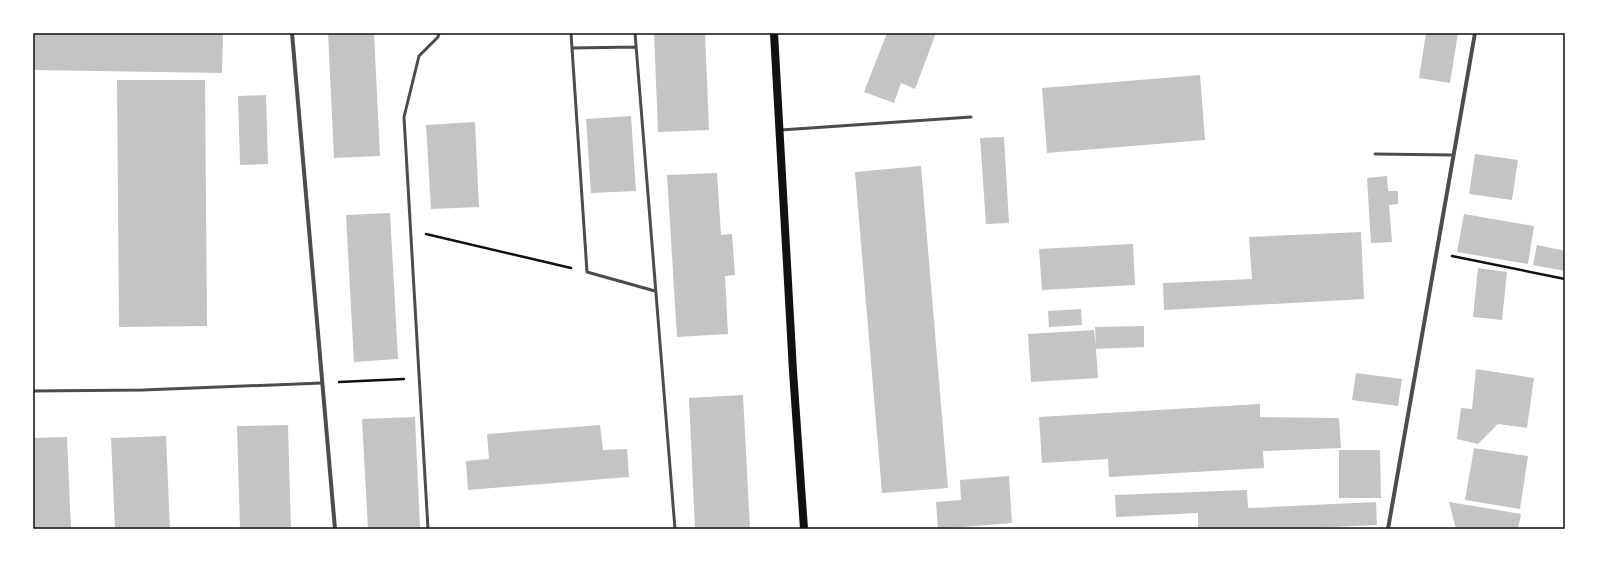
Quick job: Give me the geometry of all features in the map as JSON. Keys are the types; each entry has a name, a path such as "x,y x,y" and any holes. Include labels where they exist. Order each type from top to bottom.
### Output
{"main road":[{"path":"774,33 793,371 804,529"}],"street":[{"path":"292,33 335,529"},
{"path":"1388,529 1475,33"}],"lane":[{"path":"428,529 404,117 419,56 438,38 439,33"},
{"path":"571,33 587,272 655,290"},
{"path":"635,33 675,529"},
{"path":"572,48 635,47"},
{"path":"780,130 971,117"},
{"path":"1375,154 1453,156"},
{"path":"33,391 143,390 322,383"}],"path":[{"path":"410,231 587,272"},
{"path":"1436,253 1565,279"},
{"path":"322,383 419,378"}],"building":[{"path":"33,33 223,33 222,73 33,70"},
{"path":"328,33 374,33 380,156 334,158"},
{"path":"654,33 705,33 709,130 658,132"},
{"path":"887,33 936,33 915,89 901,83 894,103 864,92"},
{"path":"1426,33 1458,33 1450,83 1419,78"},
{"path":"1200,75 1205,140 1047,153 1042,88"},
{"path":"117,80 205,80 207,326 119,327"},
{"path":"266,95 268,164 240,165 238,96"},
{"path":"631,116 636,191 591,193 586,119"},
{"path":"475,122 479,207 431,209 426,125"},
{"path":"1004,137 1009,223 986,224 980,138"},
{"path":"1475,154 1518,160 1512,200 1469,194"},
{"path":"921,166 948,488 882,493 855,172"},
{"path":"717,173 721,235 732,234 735,275 725,276 728,334 677,337 667,175"},
{"path":"1387,176 1388,191 1398,191 1398,204 1389,205 1392,242 1371,243 1367,178"},
{"path":"390,213 398,359 354,362 346,215"},
{"path":"1464,214 1534,226 1528,264 1457,252"},
{"path":"1361,232 1364,299 1164,310 1163,283 1252,279 1249,237"},
{"path":"1133,244 1135,285 1042,290 1039,249"},
{"path":"1537,245 1565,251 1565,271 1533,265"},
{"path":"1478,268 1507,272 1502,320 1473,317"},
{"path":"1081,309 1082,325 1049,327 1048,311"},
{"path":"1144,326 1144,347 1096,349 1098,378 1031,382 1028,334 1094,330 1096,346 1095,327"},
{"path":"1476,369 1534,378 1527,428 1498,424 1478,444 1457,439 1461,408 1472,409"},
{"path":"1356,373 1402,379 1398,406 1352,400"},
{"path":"743,395 750,529 695,529 689,398"},
{"path":"1260,404 1260,417 1339,418 1341,448 1263,451 1264,468 1109,477 1108,459 1042,463 1039,417"},
{"path":"415,417 420,529 368,529 362,419"},
{"path":"288,425 291,529 240,529 237,426"},
{"path":"600,425 603,450 627,449 629,477 468,490 466,461 489,459 487,434"},
{"path":"166,436 170,529 115,529 111,438"},
{"path":"67,437 71,529 33,529 33,438"},
{"path":"1474,448 1528,456 1520,509 1465,500"},
{"path":"1339,450 1380,450 1381,498 1339,498"},
{"path":"1009,476 1012,523 938,529 936,502 961,500 960,480"},
{"path":"1247,490 1248,508 1376,502 1377,525 1291,529 1198,529 1198,513 1116,517 1115,495"},
{"path":"1449,502 1521,514 1518,529 1456,529"}]}
